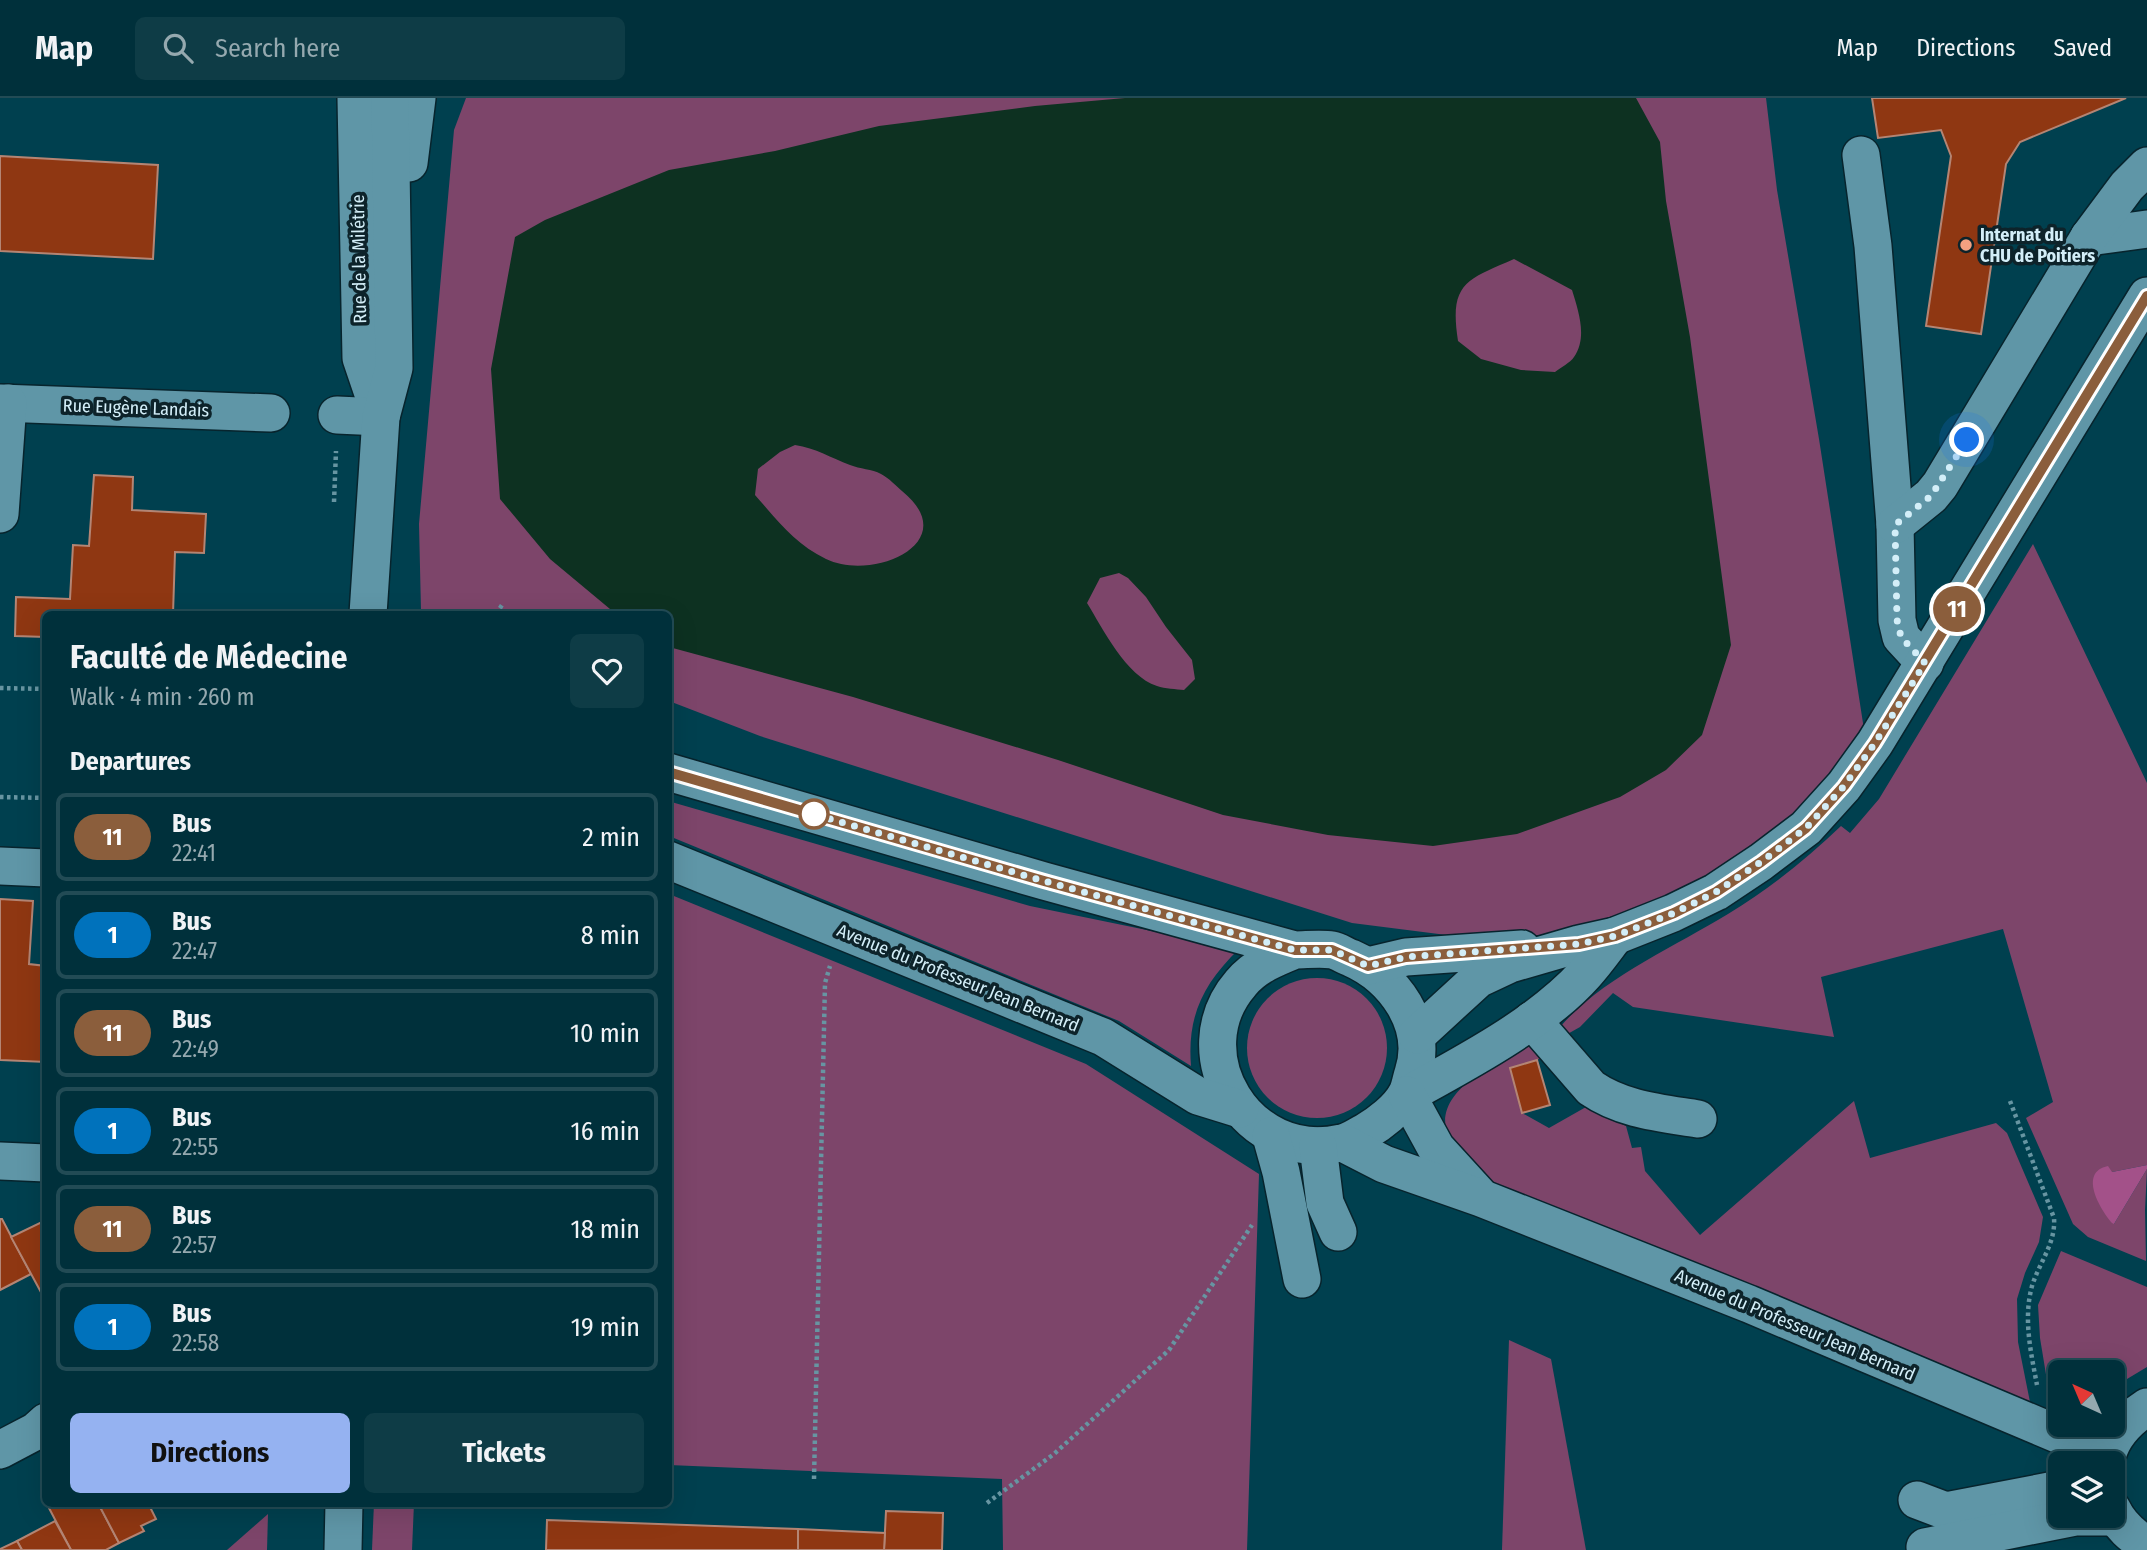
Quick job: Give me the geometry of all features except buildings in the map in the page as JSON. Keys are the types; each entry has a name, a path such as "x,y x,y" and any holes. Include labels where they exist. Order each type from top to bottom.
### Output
{"street":[{"name":"Rue de la Milétrie","path":"356,98 361,358 381,417"},
{"name":"Rue de la Milétrie","path":"369,611 381,417 394,368 390,98"},
{"path":"394,251 417,98"},
{"path":"1861,155 1873,246 1895,525 1897,620 1901,637 1925,663"},
{"path":"1895,525 1931,496 1940,485 2089,237 2127,186 2147,166"},
{"path":"2089,237 2147,229"},
{"path":"1416,1035 1478,979 1510,964 1615,936 1674,913 1716,892 1806,828 1844,786 1875,743 2147,296"},
{"path":"0,514 4,403"},
{"name":"Rue Eugène Landais","path":"4,403 271,413"},
{"path":"337,415 381,417"},
{"name":"Avenue du Professeur Jean Bernard","path":"673,774 1295,950 1332,950 1368,966 1390,985 1406,1007 1416,1035 1418,1058 1406,1094 1378,1124 1330,1144"},
{"name":"Avenue du Professeur Jean Bernard","path":"672,862 1102,1037 1198,1096 1240,1109"},
{"path":"0,866 42,868"},
{"path":"1406,1094 1450,1071 1532,1020 1585,975 1615,936"},
{"path":"1368,966 1406,957 1579,944"},
{"name":"Avenue du Professeur Jean Bernard","path":"1295,950 1263,964 1241,983 1222,1013 1218,1047 1223,1077 1240,1109 1271,1136 1294,1144 1330,1144 1481,1198 1749,1304 2090,1451"},
{"path":"1532,1020 1600,1095 1628,1107 1698,1119"},
{"name":"Avenue du Professeur Jean Bernard","path":"1406,1094 1436,1148 1481,1198"},
{"path":"1271,1136 1302,1279"},
{"path":"1330,1144 1325,1203 1338,1232"},
{"path":"0,1161 42,1163"},
{"path":"2110,1451 2116,1435 2132,1417 2147,1407"},
{"path":"0,1450 42,1426"},
{"path":"1917,1500 1946,1511 2048,1491"},
{"path":"343,1550 344,1507"},
{"path":"2125,1527 2131,1535 2147,1545"},
{"path":"1925,1547 2040,1537 2056,1528"}],"path":[{"path":"498,611 502,605"},
{"path":"0,688 42,689"},
{"path":"0,797 42,798"},
{"path":"814,1479 825,983 833,957"},
{"path":"2010,1101 2055,1227 2032,1286 2027,1315 2041,1407 2041,1428"},
{"path":"988,1503 1054,1454 1169,1350 1245,1233 1268,1211 1287,1205"}],"shaded area":[{"path":"466,98 1766,98 1777,190 1865,736 1844,765 1764,844 1656,907 1561,933 1486,940 1352,923 760,736 672,702 672,611 421,611 419,524 454,130"},
{"path":"1125,98 1636,98 1660,142 1666,201 1690,337 1731,645 1702,735 1666,770 1620,797 1517,834 1433,846 1328,835 1223,815 1058,760 853,697 672,648 672,611 612,611 550,559 500,499 491,369 515,237 545,220 669,170 775,151 879,126 1035,106","holes":["1514,259 1572,290 1580,324 1580,341 1572,359 1555,372 1521,370 1481,359 1458,341 1456,307 1465,286 1473,279","795,445 884,476 919,510 923,526 918,541 905,553 887,561 867,565 845,565 826,559 805,546 787,531 755,495 758,469 780,452","1119,573 1128,578 1146,597 1192,660 1195,679 1184,690 1160,687 1135,672 1116,650 1087,603 1100,578"]},
{"path":"2033,544 2147,783 2147,1165 2112,1172 2114,1224 2147,1169 2146,1261 2088,1237 2073,1224 2026,1118 2053,1102 2003,929 1821,977 1834,1037 1633,1007 1613,993 1580,1027 1564,1036 1560,1027 1577,1009 1617,978 1728,914 1773,884 1841,826 1850,833 1879,799"},
{"path":"672,802 1030,906 1239,949 1216,975 1200,1002 1192,1032 1191,1066 1119,1021 672,837"},
{"path":"672,895 1086,1064 1259,1174 1247,1550 1003,1550 1002,1479 672,1465"},
{"path":"1317,978 1344,983 1367,998 1382,1021 1387,1048 1382,1075 1367,1098 1344,1113 1317,1118 1290,1113 1267,1098 1252,1075 1247,1048 1252,1021 1267,998 1290,983"},
{"path":"1533,1041 1546,1055 1510,1069 1522,1113 1549,1128 1586,1107 1626,1126 1632,1148 1641,1147 1645,1171 1700,1235 1854,1101 1870,1158 1996,1123 2007,1133 2043,1217 2039,1242 2017,1299 2018,1342 2030,1402 1487,1180 1473,1171 1446,1129 1446,1114 1452,1100 1475,1076"},
{"path":"2147,1165 2114,1224 2112,1223 2094,1192 2094,1175 2108,1166 2112,1172"},
{"path":"2061,1251 2147,1287 2147,1367 2125,1380 2125,1360 2048,1360 2048,1387 2038,1305"},
{"path":"1509,1340 1551,1359 1586,1550 1502,1550"},
{"path":"374,1507 414,1507 412,1550 372,1550"},
{"path":"268,1514 267,1550 227,1550"}],"bus line":[{"name":"11","path":"672,773 1044,881 1295,950 1332,950 1368,966 1406,957 1579,944 1615,936 1674,913 1716,892 1806,828 1844,786 1875,743 1925,663 2147,296"}],"place":[{"name":"Internat du CHU de Poitiers","path":"1966,245"}],"route":[{"path":"814,814 810,813 1295,950 1332,950 1368,966 1406,957 1579,944 1615,936 1674,913 1716,892 1761,862 1806,828 1844,786 1875,743 1925,663 1901,637 1897,620 1895,525 1931,496 1967,440"}]}
